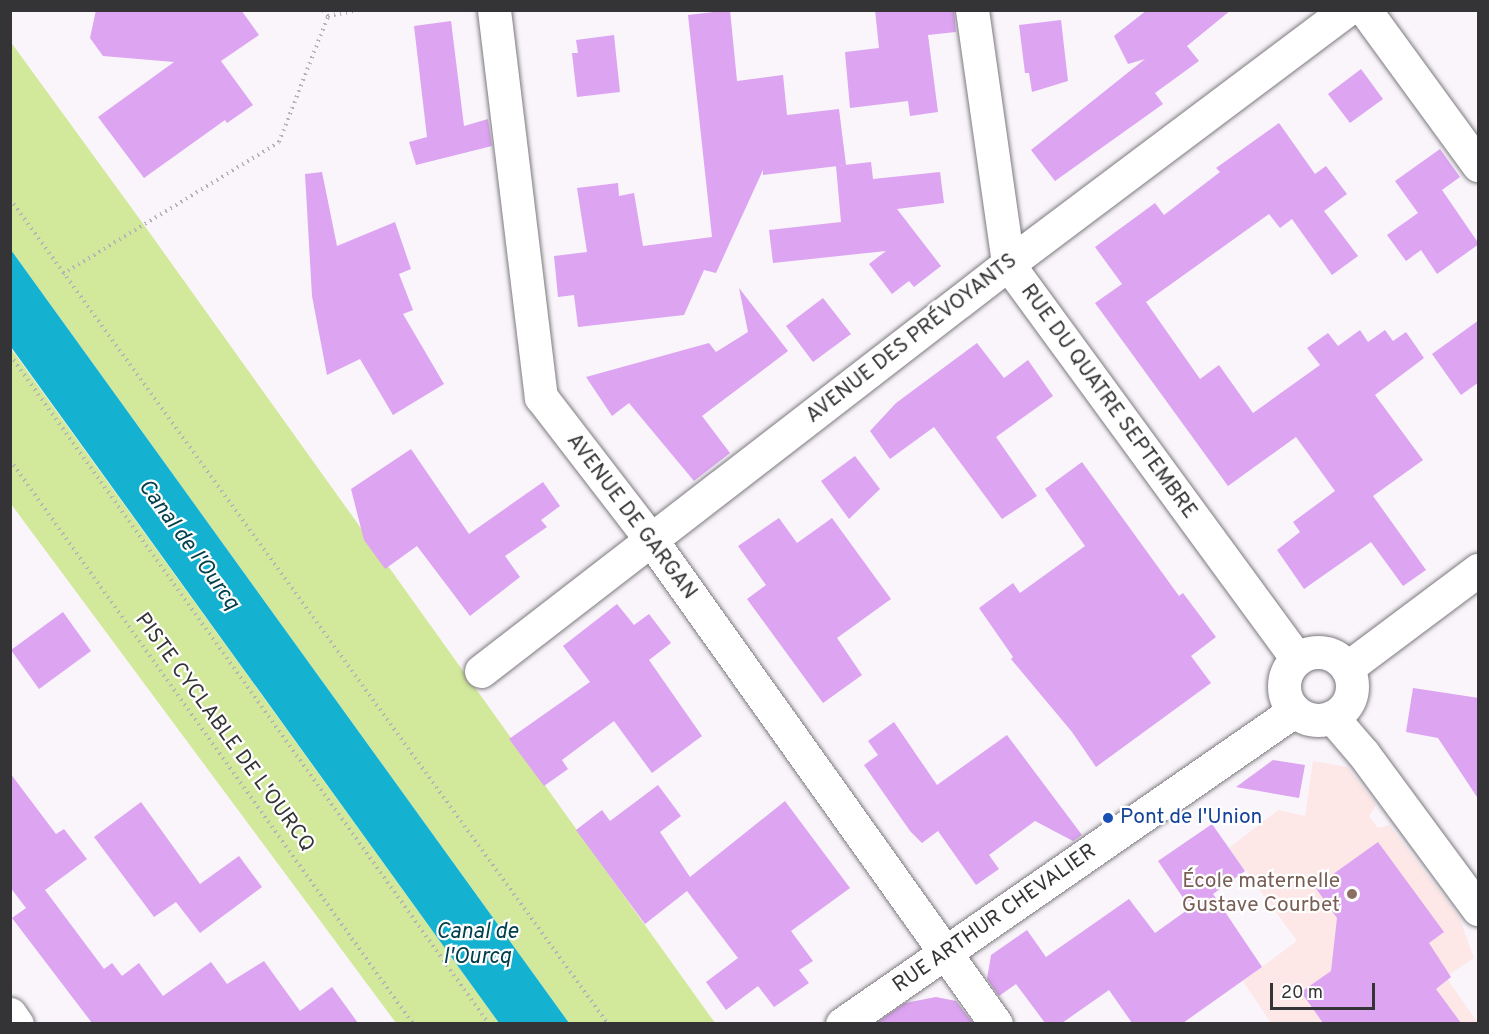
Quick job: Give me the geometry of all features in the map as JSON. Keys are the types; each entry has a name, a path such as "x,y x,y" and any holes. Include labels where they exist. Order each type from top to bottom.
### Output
{"street":[{"name":"AVENUE DE GARGAN","path":"494,10 542,397 652,541 996,1023"},
{"name":"RUE DU QUATRE SEPTEMBRE","path":"972,10 1008,264 1297,659"},
{"name":"AVENUE DES PRÉVOYANTS","path":"481,671 1008,264 1346,10"},
{"path":"1365,10 1479,165"},
{"path":"1347,668 1479,570"},
{"path":"1319,652 1330,654 1347,668 1352,691 1342,711 1332,717 1312,720 1294,711 1288,701 1285,678 1297,659 1319,652"},
{"name":"RUE ARTHUR CHEVALIER","path":"842,1023 946,954 1294,711"},
{"path":"1332,717 1363,753 1479,909"},
{"path":"10,1014 17,1023"}],"path":[{"path":"322,10 328,16"},
{"path":"328,16 360,10"},
{"path":"63,274 279,142 328,16"},
{"path":"10,199 608,1023"},
{"path":"10,355 489,1023"},
{"name":"PISTE CYCLABLE DE L'OURCQ","path":"10,460 412,1023"}],"shaded area":[{"name":"École maternelle Gustave Courbet","path":"1313,761 1347,767 1376,805 1369,816 1378,828 1389,825 1459,917 1474,958 1450,974 1448,980 1478,1023 1271,1023 1243,981 1297,941 1229,848 1278,810 1305,816"}],"green space":[{"path":"10,41 715,1023 569,1023 11,250"},
{"path":"10,347 499,1023 396,1023 11,504"}],"water":[{"name":"Canal de l'Ourcq","path":"10,250 569,1023 499,1023 11,347"}],"building":[{"path":"96,10 241,10 259,35 221,61 253,105 227,123 225,120 144,178 98,117 174,62 103,56 90,38"},
{"path":"730,10 737,81 783,75 787,115 839,109 846,165 763,175 763,170 716,273 704,270 684,315 578,327 574,295 558,297 554,256 587,252 577,188 618,183 619,196 634,193 643,246 712,237 688,15"},
{"path":"875,10 954,10 956,32 928,35 938,112 910,116 908,101 850,108 845,52 879,48"},
{"path":"1147,10 1231,10 1187,46 1199,61 1155,93 1163,104 1055,181 1031,150 1145,59 1128,64 1114,36"},
{"path":"1061,20 1068,81 1032,92 1029,73 1025,73 1019,25"},
{"path":"451,21 464,126 488,119 492,146 416,165 409,142 427,137 414,26"},
{"path":"614,35 620,92 577,97 572,53 578,53 576,40"},
{"path":"1361,69 1383,99 1350,123 1328,94"},
{"path":"1279,123 1315,174 1326,166 1347,194 1324,211 1358,256 1332,275 1292,219 1280,228 1269,214 1146,302 1200,379 1219,365 1253,413 1320,365 1307,348 1328,333 1338,346 1360,330 1368,342 1385,330 1393,341 1406,332 1424,358 1375,395 1423,460 1373,496 1426,570 1403,586 1371,542 1304,589 1277,550 1300,532 1293,522 1335,491 1296,437 1228,486 1095,303 1122,284 1095,247 1155,203 1164,215 1220,172 1216,168"},
{"path":"1440,149 1460,177 1442,190 1479,244 1437,274 1421,250 1406,261 1387,235 1418,213 1395,181"},
{"path":"871,162 873,179 940,172 944,203 897,209 941,266 914,287 909,281 892,294 869,264 886,251 773,263 769,230 841,222 836,166"},
{"path":"322,172 337,246 395,222 411,269 399,274 413,310 403,314 444,384 393,415 360,359 327,375 312,296 305,174"},
{"path":"739,288 788,351 702,416 730,453 694,481 629,403 612,416 586,377 709,343 716,352 748,332"},
{"path":"823,298 851,334 813,362 786,326"},
{"path":"1479,320 1479,382 1461,395 1432,354"},
{"path":"977,343 1004,378 1028,360 1053,396 996,437 1037,496 1002,519 934,427 890,459 870,431 896,403"},
{"path":"411,449 469,534 543,482 560,506 541,520 547,527 505,556 520,577 470,616 417,546 385,569 364,540 351,489"},
{"path":"855,456 880,489 849,519 821,481"},
{"path":"1082,462 1179,596 1183,593 1216,637 1191,656 1211,683 1096,767 1072,732 1011,659 1013,657 979,608 1013,583 1020,593 1085,546 1045,489"},
{"path":"779,518 797,543 832,518 891,599 837,638 862,675 823,703 747,599 766,585 738,546"},
{"path":"617,604 634,625 649,614 671,643 649,660 702,736 652,773 614,721 562,760 568,769 544,786 509,739 590,682 563,646"},
{"path":"63,612 91,651 39,689 11,650"},
{"path":"1413,688 1479,698 1479,800 1438,738 1406,732"},
{"path":"894,722 937,785 1007,735 1082,835 1073,841 1035,821 989,855 999,869 976,885 938,831 922,843 910,831 864,765 878,755 868,741"},
{"path":"1273,760 1305,765 1299,798 1236,787"},
{"path":"10,773 56,834 64,829 87,859 45,890 104,969 112,963 122,976 139,963 163,996 211,962 227,984 264,961 300,1011 332,987 358,1023 92,1023 12,918 26,908 10,887"},
{"path":"658,785 681,816 660,832 690,877 785,801 850,888 791,931 813,961 799,970 809,983 774,1007 758,986 726,1010 706,982 738,958 687,891 645,924 576,830 602,810 610,821"},
{"path":"141,802 200,884 239,856 262,887 200,933 176,902 154,917 94,837"},
{"path":"1212,824 1245,871 1213,894 1262,967 1183,1023 1132,1023 1109,990 1062,1023 1045,1023 1016,984 999,996 987,979 991,955 1027,930 1046,957 1129,899 1155,933 1190,908 1158,861"},
{"path":"1378,842 1444,932 1429,943 1451,977 1436,989 1461,1023 1323,1023 1301,992 1331,971 1337,918 1315,887"},
{"path":"936,997 956,1001 973,1023 876,1023 905,1003"}],"place":[{"name":"Pont de l'Union","path":"1108,818"},
{"name":"École maternelle Gustave Courbet","path":"1352,894"}]}
